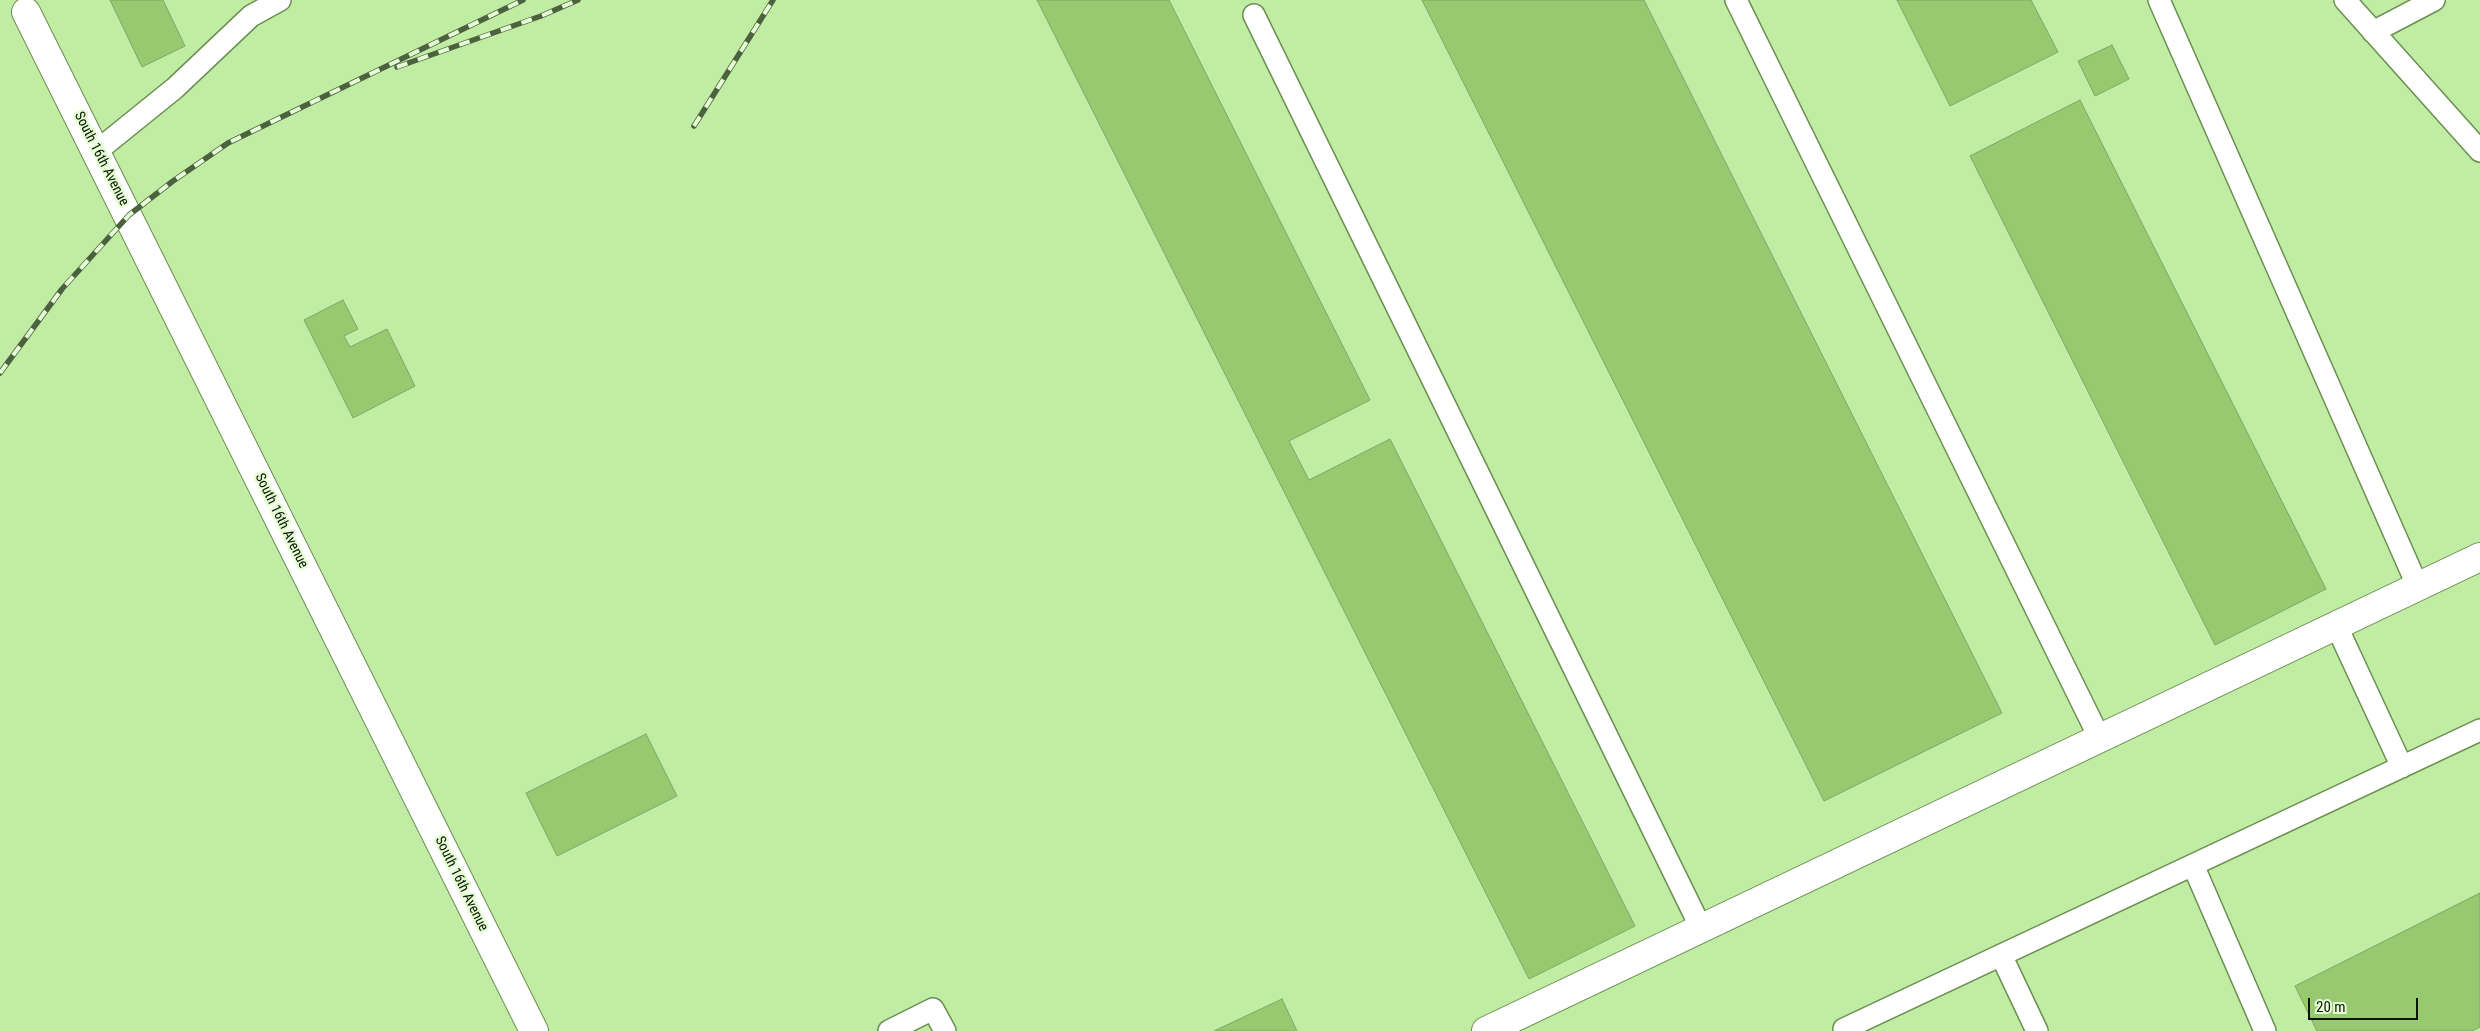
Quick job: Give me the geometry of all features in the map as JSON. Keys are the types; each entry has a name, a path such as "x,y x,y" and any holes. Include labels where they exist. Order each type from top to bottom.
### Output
{"street":[{"name":"South 16th Avenue","path":"26,12 534,1031"},
{"path":"1486,1031 2480,557"}],"lane":[{"path":"96,151 175,88 251,16 280,0"},
{"path":"1736,0 2100,738"},
{"path":"2159,0 2418,587"},
{"path":"2345,0 2480,152"},
{"path":"2373,32 2434,0"},
{"path":"1254,15 1702,928"},
{"path":"2336,625 2402,766"},
{"path":"1845,1031 1844,1029 2480,730"},
{"path":"2193,865 2265,1031"},
{"path":"2001,956 2037,1031"},
{"path":"889,1031 933,1009 944,1031"}],"shaded area":[{"path":"0,0 2480,0 2480,1031 0,1031"}],"building":[{"path":"110,0 163,0 185,46 142,67"},
{"path":"1037,0 1169,0 1370,400 1289,441 1309,480 1390,439 1635,926 1529,979"},
{"path":"1422,0 1644,0 2002,713 1824,801"},
{"path":"1897,0 2031,0 2058,52 1950,106"},
{"path":"2112,45 2129,79 2095,96 2078,61"},
{"path":"2080,100 2326,589 2215,645 1970,156"},
{"path":"343,300 358,329 344,336 350,347 387,329 415,386 353,418 304,320"},
{"path":"646,734 677,796 557,856 526,793"},
{"path":"2480,893 2480,1027 2472,1031 2317,1031 2295,986"},
{"path":"1282,999 1297,1031 1214,1031"}],"railway":[{"path":"0,373 62,289 129,215 173,181 228,143 523,0"},
{"path":"397,67 541,16 578,0"},
{"path":"694,126 773,0"}]}
